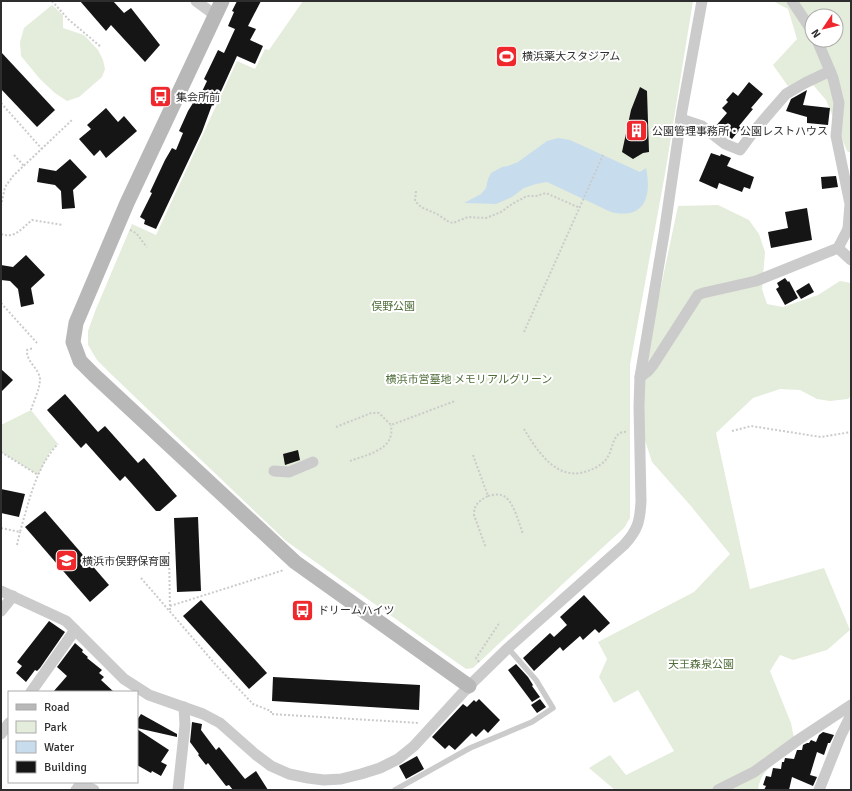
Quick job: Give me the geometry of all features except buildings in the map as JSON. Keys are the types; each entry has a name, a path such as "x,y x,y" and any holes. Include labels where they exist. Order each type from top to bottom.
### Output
{"street":[{"path":"196,1 215,15"},
{"path":"222,1 127,203 76,323 73,342 80,361 94,375 295,562 469,686"},
{"path":"1,591 66,621 124,679 149,695 203,714 220,723 271,766 289,774 324,780 341,779 380,768 398,759 414,746 469,686 508,648 624,545 632,536 637,527 640,516 640,377 664,234 681,119 702,1"},
{"path":"792,1 804,19"},
{"path":"640,377 653,365 698,295 703,292 756,281 838,248 850,228 850,204 836,136 839,103 830,72 820,48"},
{"path":"681,119 702,126 725,144 740,150 754,131 786,94 830,72"},
{"path":"838,248 849,260 851,260"},
{"path":"274,471 289,472 313,462"},
{"path":"1,611 13,596"},
{"path":"32,691 76,630"},
{"path":"718,790 754,772 798,740 851,705"},
{"path":"178,790 185,725 184,707"},
{"path":"819,790 841,735 851,715"},
{"path":"1,734 8,724"},
{"path":"76,790 79,786 86,786 94,790"}],"lane":[{"path":"395,790 470,748 532,722 553,708 536,680 508,648"}],"path":[{"path":"52,1 68,19 102,47"},
{"path":"1,103 42,149"},
{"path":"1,206 5,187 13,176 72,120"},
{"path":"14,155 24,166"},
{"path":"524,332 582,205 603,155"},
{"path":"416,191 415,201 421,207 453,223 468,217 486,218 501,212 527,196 536,196 546,193 580,208"},
{"path":"1,234 8,237 14,235 32,220 63,225"},
{"path":"130,230 139,235 147,246"},
{"path":"1,303 37,343"},
{"path":"31,410 40,378 27,356 27,350 34,348"},
{"path":"391,425 456,401"},
{"path":"336,427 371,413 379,414 391,425 391,436 386,444 379,450 350,461"},
{"path":"732,431 751,426 821,437 851,432"},
{"path":"524,429 539,453 551,464 564,472 576,474 596,468 607,458 616,435 622,432 639,434"},
{"path":"17,546 38,475 50,452 58,444"},
{"path":"1,452 38,475"},
{"path":"473,455 488,496"},
{"path":"486,548 474,515 474,509 477,502 488,496 500,494 506,497 511,503 523,534"},
{"path":"1,528 20,532"},
{"path":"169,552 170,612"},
{"path":"170,606 289,569"},
{"path":"140,578 216,665 253,704 271,711 270,714 434,724"},
{"path":"481,665 476,658 500,622"}],"green space":[{"name":"俣野公園","path":"303,1 693,1 665,174 630,365 630,518 624,528 473,668 466,669 286,541 112,375 97,360 88,345 88,331 96,309 132,224 156,235 237,61 255,69 265,49 269,50"},
{"path":"773,1 851,1 851,153 847,151 826,100 809,80 788,86 773,65 797,39 788,9"},
{"path":"52,5 63,15 63,28 84,35 98,50 103,60 105,69 102,77 79,97 67,101 55,93 40,79 21,56 20,42 24,28"},
{"name":"天王森泉公園","path":"718,205 749,220 759,234 765,252 762,289 767,304 783,307 818,295 840,281 851,283 851,396 848,399 830,401 817,399 800,390 780,389 753,398 716,433 750,589 824,568 850,630 827,650 793,660 780,655 770,671 791,723 796,748 767,770 758,790 615,790 589,768 610,755 626,775 674,751 638,690 614,703 599,677 607,659 598,642 694,592 730,554 652,462 641,428 641,381 678,206"},
{"path":"31,410 58,444 50,452 38,475 1,452 1,425"}],"water":[{"path":"558,138 570,140 640,172 646,168 648,188 644,204 639,209 632,212 623,214 611,212 547,182 524,188 512,197 496,204 464,203 481,194 486,188 491,173 502,167 518,162 547,141"}],"place":[{"name":"横浜薬大スタジアム","path":"507,56"},
{"name":"集会所前","path":"161,97"},
{"name":"公園管理事務所・公園レストハウス","path":"637,131"},
{"name":"横浜市俣野保育園","path":"67,561"},
{"name":"ドリームハイツ","path":"303,610"}],"park label":[{"name":"横浜市営墓地 メモリアルグリーン","path":"469,379"}]}
